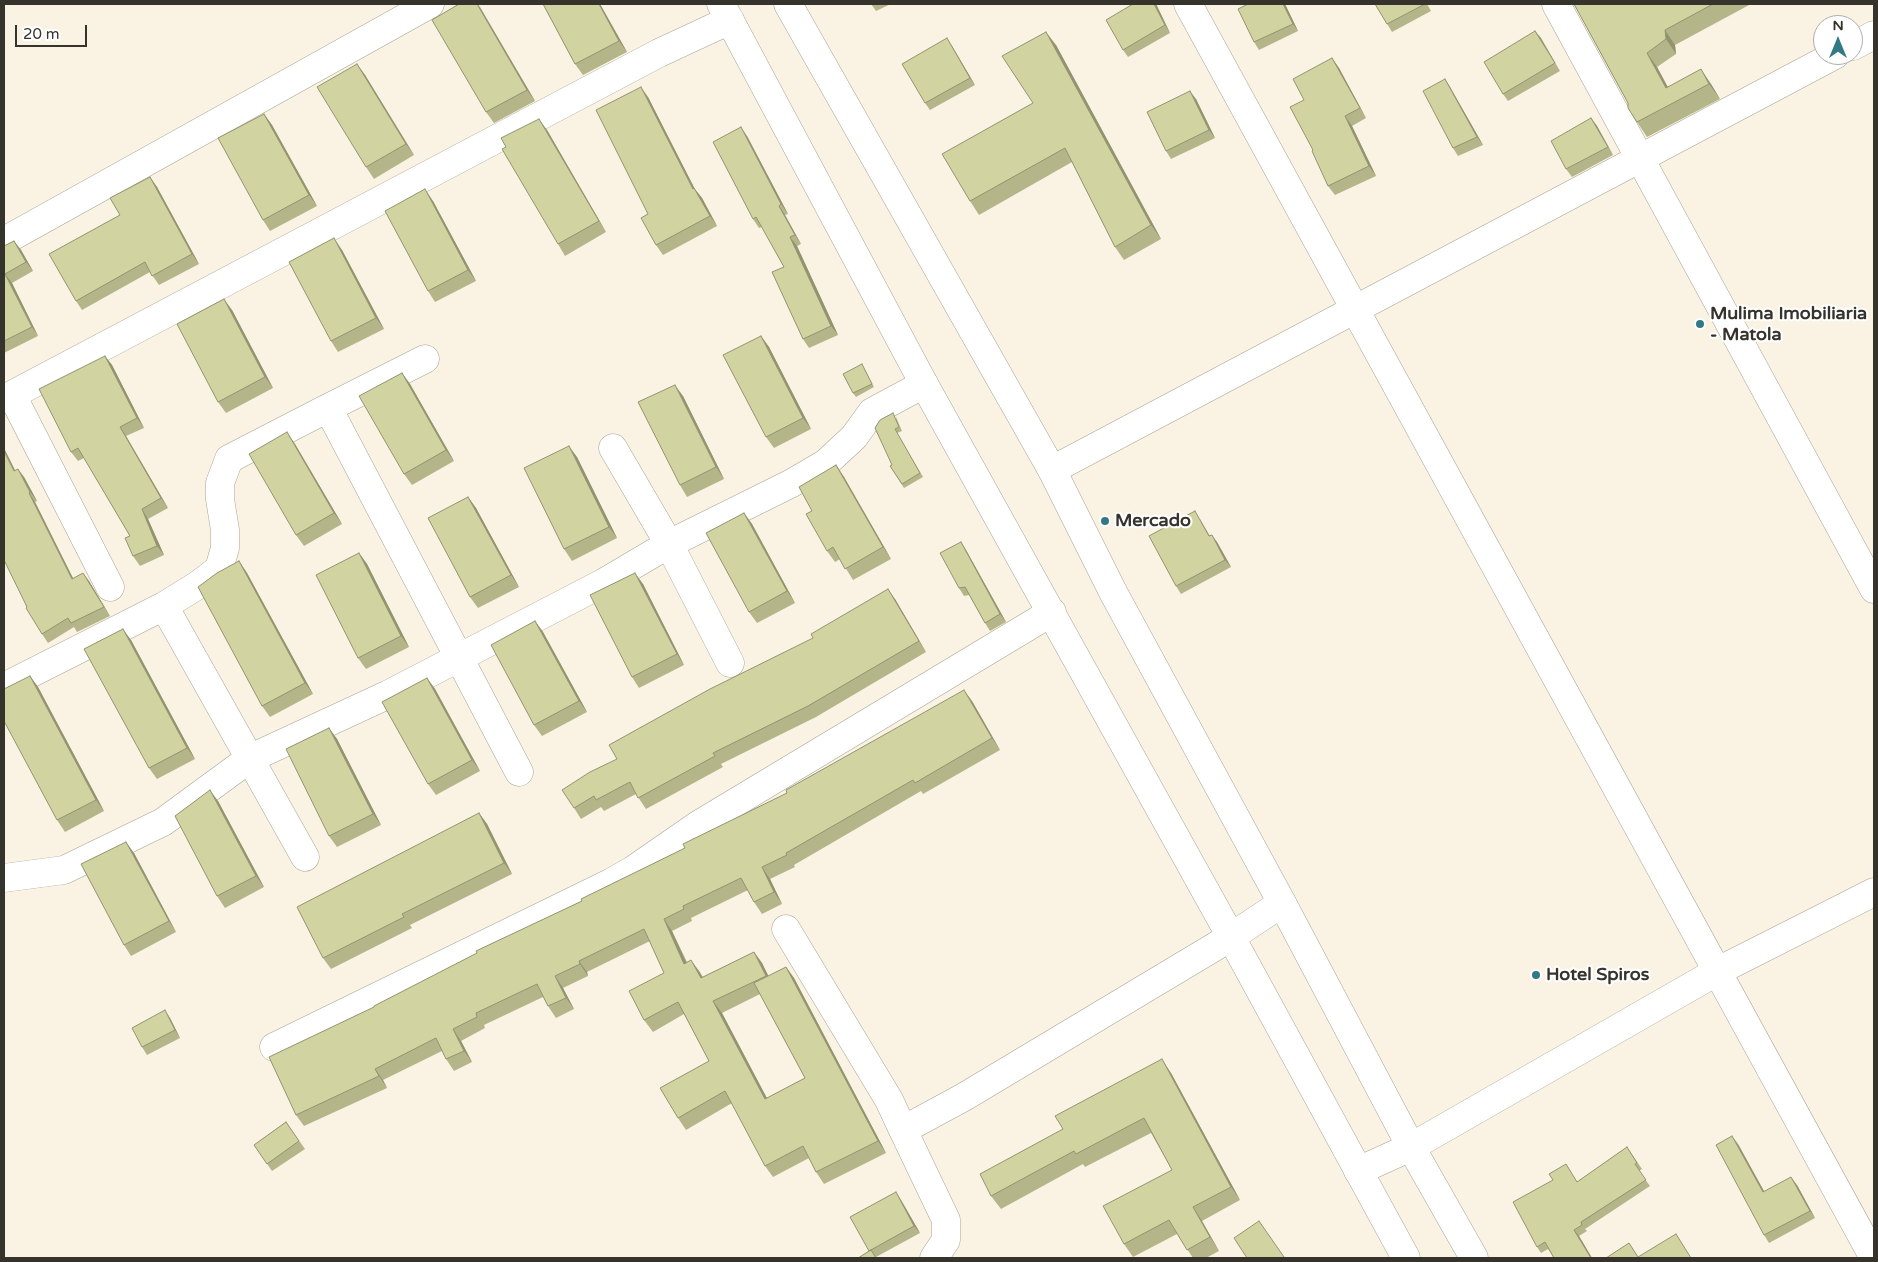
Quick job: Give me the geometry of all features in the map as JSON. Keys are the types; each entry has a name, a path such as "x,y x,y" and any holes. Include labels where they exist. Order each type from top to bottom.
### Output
{"main road":[{"path":"4,241 430,4"},
{"path":"788,4 1052,470 1113,592 1282,903 1411,1147 1474,1258"},
{"path":"1188,4 1874,1258"},
{"path":"1556,4 1641,157 1874,589"},
{"path":"110,587 8,397 659,53 726,12 924,384 1052,612 1406,1258"},
{"path":"1052,470 1816,65"},
{"path":"4,687 164,606 198,585 219,568 225,548 220,483 230,459 425,359"},
{"path":"4,878 64,870 163,822 249,758 387,696 603,583 669,544 792,483 826,463 854,437 872,412 924,384"},
{"path":"328,408 519,772"},
{"path":"613,448 669,544 730,662"},
{"path":"164,606 305,856"},
{"path":"274,1047 612,882 633,870 698,825 1052,612"},
{"path":"1358,1171 1411,1147 1718,971 1874,892"},
{"path":"903,1130 964,1097 1231,937 1282,903"},
{"path":"786,929 889,1100 946,1220 946,1240 934,1258"}],"building":[{"path":"459,4 477,4 527,90 486,112 432,20"},
{"path":"543,4 599,4 619,41 575,64"},
{"path":"1133,4 1154,4 1165,25 1123,50 1106,20"},
{"path":"1248,4 1283,4 1293,24 1254,42 1238,9"},
{"path":"1375,4 1425,4 1387,24"},
{"path":"1574,4 1713,4 1665,30 1666,39 1647,53 1666,88 1701,69 1709,84 1637,122"},
{"path":"1535,31 1555,63 1503,94 1484,62"},
{"path":"1046,32 1151,225 1115,247 1065,148 970,201 942,154 1033,103 1002,56"},
{"path":"947,38 970,78 925,103 902,64"},
{"path":"1332,58 1360,108 1345,116 1369,166 1328,186 1313,150 1290,107 1304,100 1293,79"},
{"path":"357,64 406,144 366,167 317,87"},
{"path":"1445,79 1477,137 1453,148 1423,91"},
{"path":"641,87 693,189 710,216 656,245 641,218 648,214 596,110"},
{"path":"1190,91 1209,130 1166,151 1147,112"},
{"path":"264,114 309,195 263,220 218,138"},
{"path":"1591,118 1608,147 1566,169 1551,141"},
{"path":"539,119 599,221 558,244 502,149 506,147 501,138"},
{"path":"741,127 781,204 779,206 795,235 790,237 831,326 803,339 772,272 784,267 756,217 753,219 713,142"},
{"path":"150,177 192,254 152,276 145,262 76,301 49,254 120,215 110,198"},
{"path":"425,189 468,270 428,291 385,211"},
{"path":"334,238 376,318 331,341 289,262"},
{"path":"14,241 26,262 5,274 32,327 4,341 4,246"},
{"path":"224,299 265,377 218,402 177,324"},
{"path":"761,336 803,418 766,437 723,355"},
{"path":"105,356 137,418 120,427 161,498 142,509 157,546 133,556 125,538 130,536 78,448 71,452 39,389"},
{"path":"862,364 872,384 853,393 843,374"},
{"path":"402,373 446,450 404,474 359,396"},
{"path":"675,385 716,467 680,485 638,402"},
{"path":"893,413 899,427 895,429 920,473 902,484 890,466 892,465 875,428 880,420"},
{"path":"287,432 334,513 296,535 249,454"},
{"path":"569,446 609,527 564,549 524,468"},
{"path":"4,451 14,471 18,469 72,579 83,573 104,607 71,623 68,618 42,634 26,608 4,560"},
{"path":"836,465 883,547 845,569 833,547 827,551 806,514 812,511 799,487"},
{"path":"468,497 511,575 470,597 428,518"},
{"path":"1195,511 1209,536 1212,535 1225,560 1176,586 1149,536"},
{"path":"744,513 787,591 749,612 706,533"},
{"path":"961,542 1000,614 985,623 965,587 959,588 940,553"},
{"path":"359,553 401,636 358,658 316,575"},
{"path":"239,561 305,683 262,706 198,587 217,573"},
{"path":"635,573 677,654 632,677 590,595"},
{"path":"888,589 919,641 808,706 713,753 715,756 638,798 630,782 596,800 594,796 574,808 562,790 590,772 617,759 609,745 710,689 813,638 811,634"},
{"path":"535,621 579,701 534,725 491,645"},
{"path":"123,629 187,748 149,768 84,649"},
{"path":"30,676 96,800 57,820 4,721 4,689"},
{"path":"427,678 472,760 428,784 382,702"},
{"path":"964,690 992,738 915,783 913,780 786,853 787,855 762,867 774,892 754,902 741,878 683,906 684,909 664,919 684,964 691,960 701,978 754,952 766,976 713,1001 765,1099 805,1078 754,983 786,967 878,1141 816,1172 803,1146 765,1166 725,1091 678,1118 660,1088 709,1061 678,1002 644,1020 629,991 664,973 644,929 579,961 580,964 555,976 566,998 548,1006 537,984 476,1013 477,1017 453,1029 464,1051 446,1059 436,1038 375,1069 379,1076 296,1115 269,1057 374,1007 477,953 476,951 582,901 581,899 685,848 683,844 787,793 786,790"},
{"path":"329,728 373,814 329,836 286,749"},
{"path":"210,790 256,876 217,896 175,816"},
{"path":"479,813 504,863 402,914 404,917 323,958 297,907"},
{"path":"126,842 169,921 124,945 81,864"},
{"path":"165,1010 175,1030 142,1047 132,1028"},
{"path":"1162,1059 1231,1187 1193,1207 1210,1237 1187,1250 1169,1220 1124,1244 1103,1206 1172,1170 1144,1118 1076,1154 1074,1151 991,1196 980,1174 1063,1129 1055,1116"},
{"path":"286,1122 299,1141 267,1164 254,1145"},
{"path":"1732,1136 1763,1192 1791,1177 1810,1211 1764,1235 1716,1145"},
{"path":"1627,1147 1637,1163 1635,1164 1646,1180 1581,1222 1582,1225 1574,1230 1591,1258 1554,1258 1545,1242 1537,1247 1513,1202 1553,1180 1549,1174 1566,1164 1577,1182"},
{"path":"896,1192 914,1226 869,1251 850,1217"},
{"path":"1259,1221 1284,1257 1247,1258 1234,1238"},
{"path":"1676,1234 1691,1258 1606,1258 1629,1243 1638,1257"},
{"path":"871,1250 876,1258 858,1258"}],"place":[{"name":"Mulima Imobiliaria - Matola","path":"1700,324"},
{"name":"Mercado","path":"1105,521"},
{"name":"Hotel Spiros","path":"1536,975"}]}
